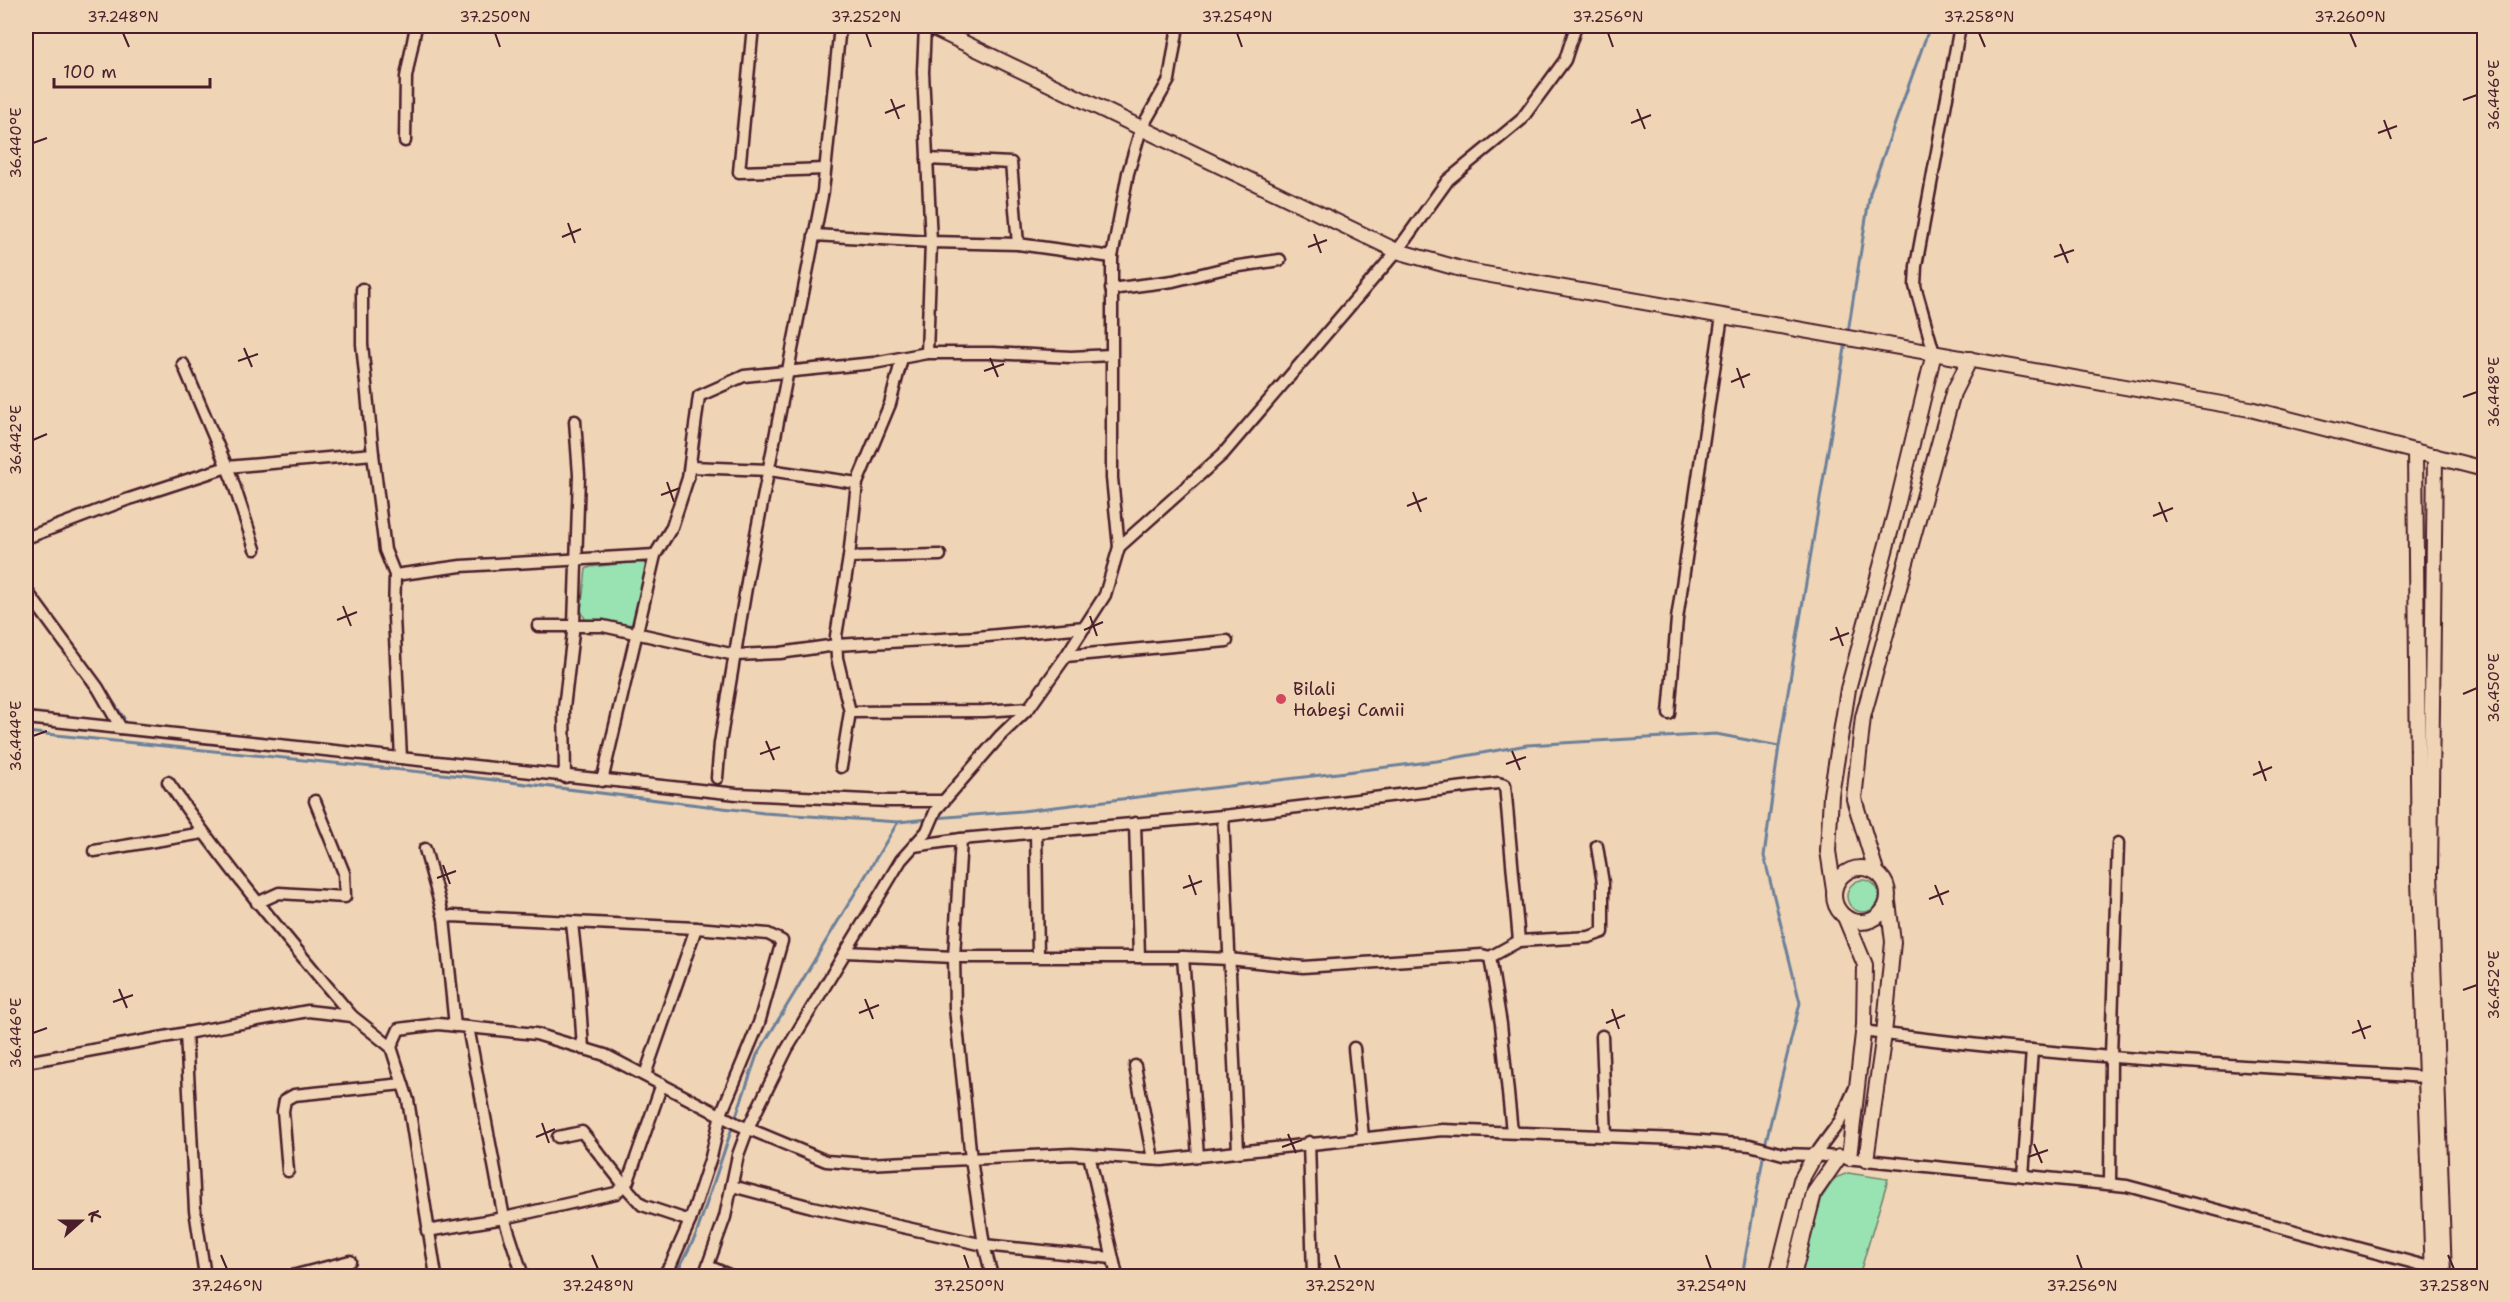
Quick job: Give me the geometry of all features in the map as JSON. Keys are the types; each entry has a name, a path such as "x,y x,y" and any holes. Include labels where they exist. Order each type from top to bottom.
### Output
{"main road":[{"path":"929,26 1397,251 1468,270 2250,409 2484,469"},
{"path":"1793,1276 1814,1193 1844,1158 1863,1031 1865,965 1845,917 1836,905 1828,851 1831,795 1848,689 1895,514 1934,352"},
{"path":"1876,871 1854,799 1863,717 1953,393 1970,359"},
{"path":"2415,451 2420,880 2426,1077 2438,1274"},
{"path":"2435,456 2430,873 2438,1274"},
{"path":"1834,890 1841,875 1863,867 1876,871 1888,887 1893,942 1884,1034 1866,1160"},
{"path":"1845,917 1867,922 1881,915 1888,902"},
{"path":"1777,1276 1801,1179 1815,1155"}],"street":[{"path":"405,141 406,77 416,26"},
{"path":"753,26 739,172 825,169"},
{"path":"717,778 735,655 787,371 823,191 840,26"},
{"path":"925,26 923,72 931,242 927,353"},
{"path":"731,1276 706,1271 725,1217 738,1155 748,1128 787,1049 901,860 927,831 936,810 1000,736 1029,708 1105,595 1119,547 1112,478 1112,257 1128,173 1141,129 1169,80 1178,26"},
{"path":"1119,547 1223,454 1397,251 1448,180 1521,120 1565,60 1576,26"},
{"path":"1934,352 1915,285 1916,266 1960,26"},
{"path":"927,159 1011,163 1018,244"},
{"path":"814,235 931,242 1018,244 1112,257"},
{"path":"1111,289 1173,281 1226,268 1281,260"},
{"path":"362,289 362,344 373,454 385,550 395,575 394,617 401,758"},
{"path":"1669,714 1677,619 1722,316"},
{"path":"602,781 656,555 672,527 688,478 699,396 744,376 874,363 927,353 993,353 1071,357 1111,355"},
{"path":"841,767 850,712 836,645 857,483 890,404 902,358"},
{"path":"183,364 227,467 255,549"},
{"path":"565,777 564,708 574,624 579,474 575,421"},
{"path":"26,538 126,500 227,467 373,454"},
{"path":"690,467 769,470 857,483"},
{"path":"395,575 461,566 656,555"},
{"path":"849,557 940,555"},
{"path":"26,590 98,688 121,728"},
{"path":"538,626 574,624 603,626 735,655 780,653 836,645 977,637 1085,627"},
{"path":"1066,656 1227,641"},
{"path":"850,712 984,711 1029,708"},
{"path":"26,718 737,795 944,801"},
{"path":"168,782 203,833 257,903 352,1016 392,1047 408,1100 427,1231 436,1276"},
{"path":"914,846 961,839 1223,816 1498,783 1505,785 1519,941"},
{"path":"257,903 279,893 345,897 344,873 315,801"},
{"path":"1223,816 1238,1151"},
{"path":"1135,823 1139,957"},
{"path":"1036,832 1038,956"},
{"path":"94,851 203,833"},
{"path":"961,839 954,957 955,1008 971,1159 984,1245 992,1276"},
{"path":"2110,1184 2111,1056 2118,843"},
{"path":"846,952 954,957 1183,957 1229,959 1303,967 1482,955 1490,957 1519,941 1588,938 1603,932 1603,883 1597,846"},
{"path":"425,849 444,918 455,1026"},
{"path":"444,918 452,916 696,928 768,934 782,941 729,1119 711,1157 690,1221 671,1264 663,1276"},
{"path":"572,923 583,1049"},
{"path":"645,1075 696,928"},
{"path":"1183,957 1198,1156"},
{"path":"1490,957 1501,1024 1512,1132"},
{"path":"26,1062 308,1011 352,1016"},
{"path":"392,1047 399,1029 438,1024 536,1034 604,1055 729,1119 826,1161 867,1164 1072,1154 1153,1160 1442,1130 1606,1136 1750,1145 1782,1154 1815,1155 2127,1186 2438,1274"},
{"path":"468,1027 504,1218 523,1276"},
{"path":"1863,1031 2032,1050 2426,1077"},
{"path":"186,1033 195,1210 205,1276"},
{"path":"1602,1036 1606,1136"},
{"path":"1354,1048 1362,1137"},
{"path":"2023,1176 2032,1050"},
{"path":"1135,1066 1153,1160"},
{"path":"1815,1155 1840,1121 1857,1081"},
{"path":"288,1171 283,1111 285,1100 294,1095 403,1084"},
{"path":"427,1231 504,1218 616,1193 628,1181 662,1084"},
{"path":"558,1137 582,1132 642,1204 690,1221"},
{"path":"1309,1142 1313,1276"},
{"path":"1089,1155 1118,1276"},
{"path":"732,1186 812,1207 984,1245 1112,1258"},
{"path":"292,1276 350,1261"}],"green space":[{"path":"636,562 644,563 648,569 636,625 586,621 581,610 586,569"},
{"path":"1863,880 1874,885 1879,896 1874,907 1863,912 1852,907 1847,896 1852,885"},
{"path":"1848,1173 1888,1179 1859,1276 1799,1276 1822,1197 1835,1178"}],"waterway":[{"path":"1848,332 1870,193 1930,26"},
{"path":"1765,1145 1800,1003 1764,856 1779,746 1846,342"},
{"path":"106,691 124,718"},
{"path":"26,732 461,776 764,813 898,822 928,819"},
{"path":"935,818 1022,811 1437,761 1527,745 1716,734 1779,746"},
{"path":"735,1119 757,1055 898,822"},
{"path":"675,1276 696,1235 733,1125"},
{"path":"1742,1276 1764,1152"}],"place":[{"name":"Bilali Habeşi Camii","path":"1281,699"}]}
